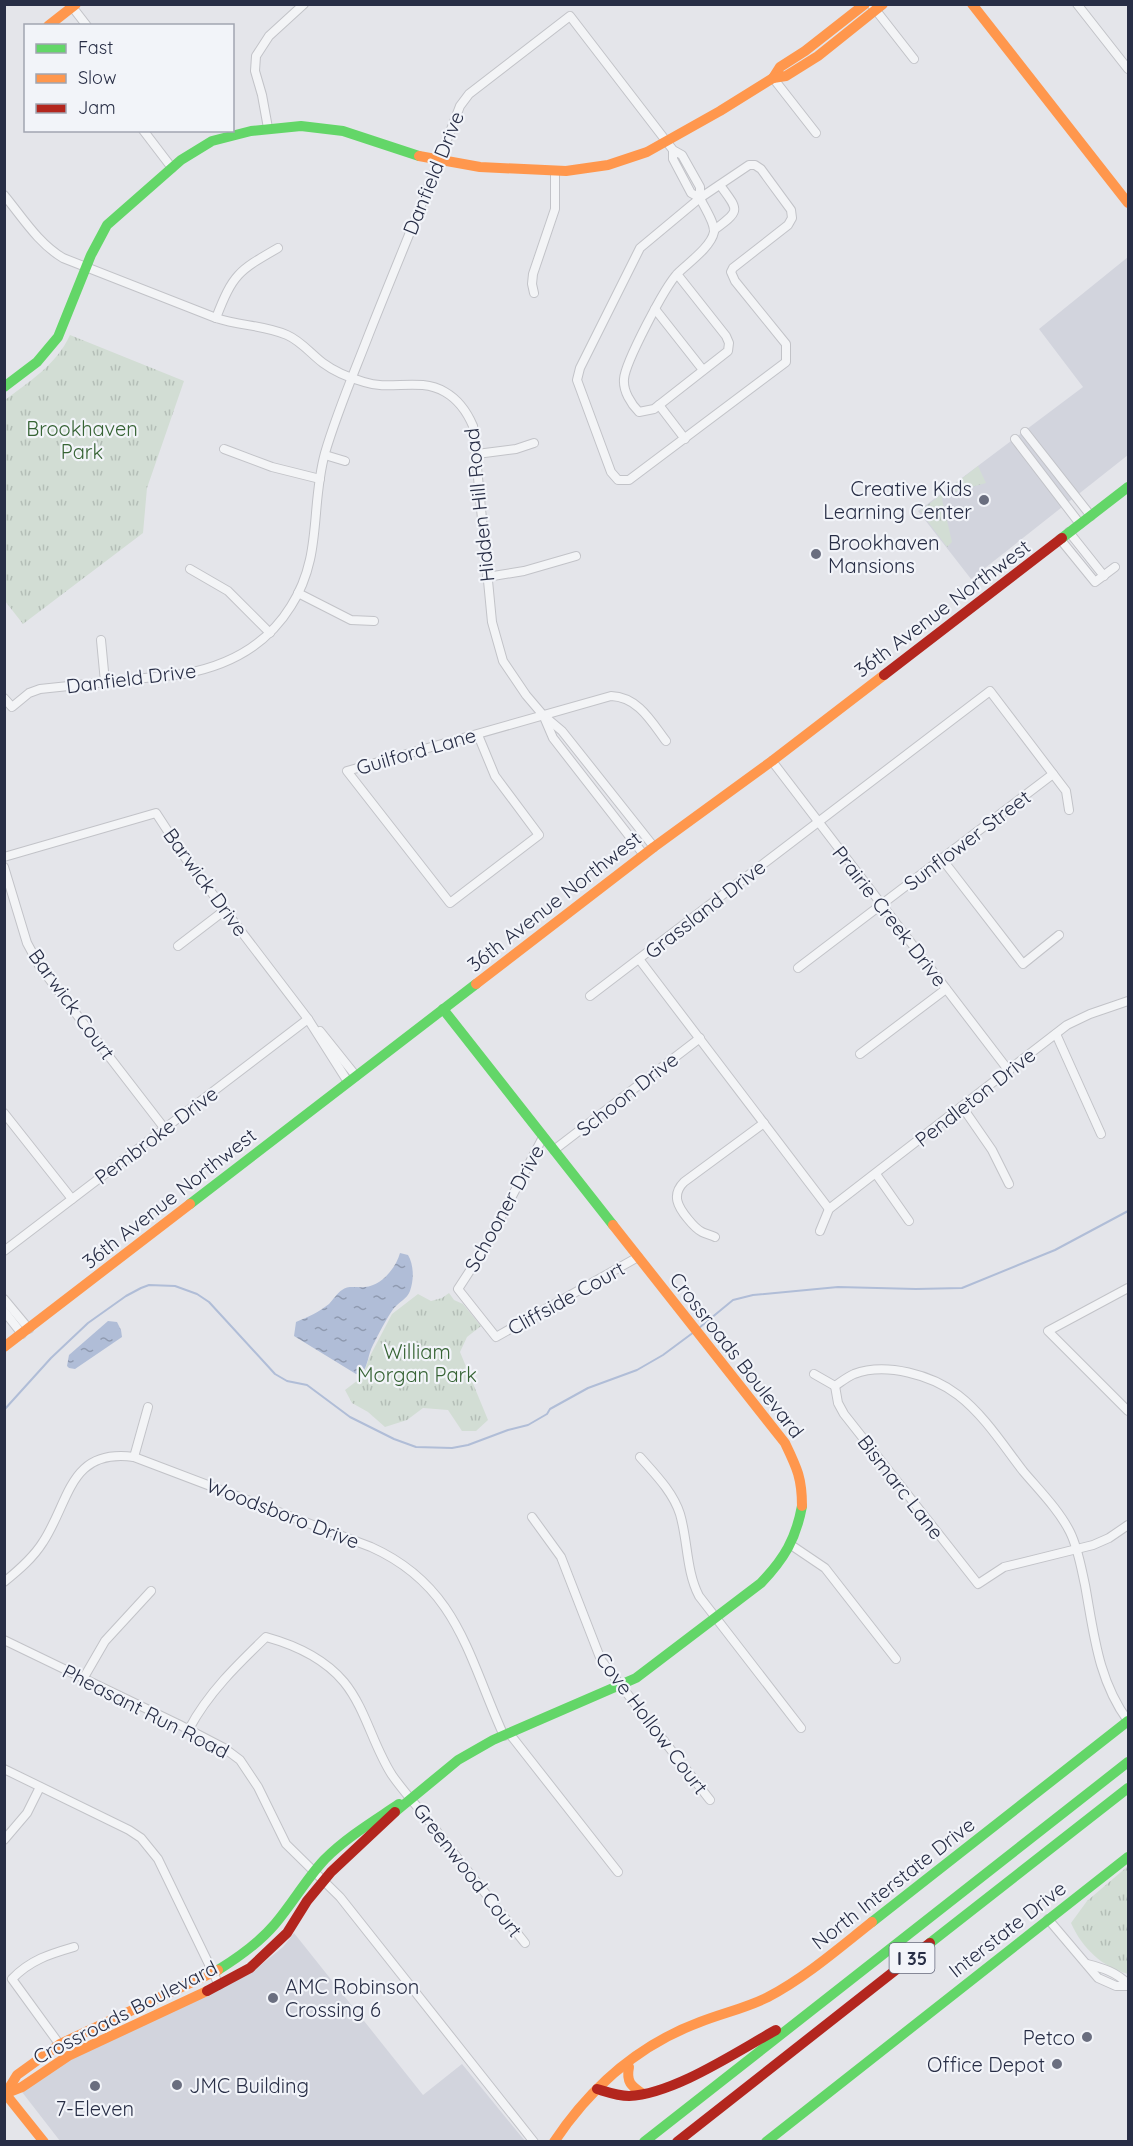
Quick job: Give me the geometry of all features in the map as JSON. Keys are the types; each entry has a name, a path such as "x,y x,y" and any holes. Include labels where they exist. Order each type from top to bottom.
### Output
{"main road":[{"path":"4,387 37,362 54,343 86,267 107,225 192,152 212,141 234,134 268,128 302,126 343,131 412,153 480,167 555,171 608,165 670,146 773,78 780,67 805,51 865,4"},
{"path":"972,4 1128,203"},
{"path":"50,24 73,6"},
{"path":"773,78 786,76 818,56 877,6"},
{"name":"36th Avenue Northwest","path":"4,1347 654,847 772,761 1128,487"},
{"name":"Crossroads Boulevard","path":"5,2093 22,2087 68,2056 219,1985 250,1968 287,1932 331,1872 410,1798 466,1754 620,1686 655,1665 761,1583 777,1566 791,1545 802,1508 802,1486 795,1462 779,1435 443,1009"},
{"name":"North Interstate Drive","path":"554,2142 576,2111 603,2080 631,2058 692,2024 753,2004 794,1982 1128,1721"},
{"name":"I 35","path":"644,2142 1128,1762"},
{"name":"I 35","path":"677,2142 1128,1788"},
{"name":"Crossroads Boulevard","path":"5,2093 17,2075 60,2044 213,1973 247,1952 269,1932 304,1881 327,1857 355,1833 410,1798"},
{"name":"Interstate Drive","path":"766,2142 1128,1857"},
{"path":"597,2089 626,2096 643,2094 698,2072 810,2012"},
{"name":"North Interstate Drive","path":"597,2089 607,2085 661,2041"},
{"path":"629,2067 627,2076 630,2085 643,2094"},
{"path":"5,2093 44,2142"}],"street":[{"path":"268,128 255,70 256,56 269,36 304,4"},
{"path":"1077,4 1128,69"},
{"path":"73,6 86,24"},
{"path":"877,6 914,59"},
{"name":"Danfield Drive","path":"4,698 12,707 29,693 40,689 183,674 209,668 240,656 270,633 286,614 298,593 312,559 320,479 325,455 352,378 460,106 469,94 570,16 670,146"},
{"path":"773,78 816,133"},
{"path":"144,132 172,168"},
{"path":"670,146 673,159 691,193 700,198 714,230 713,236 697,257 677,274 664,291 624,378 632,405 639,412 646,412 659,405 728,351 729,343 677,274"},
{"path":"749,165 755,165 761,169 791,210 792,218 788,225 733,268 731,272 735,281 786,344 786,362 629,480 618,480 611,472 577,380 580,368 640,248 700,198 749,165"},
{"path":"534,293 533,274 555,209 555,171"},
{"path":"714,230 735,212 733,204 720,185"},
{"name":"Hidden Hill Road","path":"4,195 45,246 63,258 216,318 233,323 271,328 302,344 323,363 341,374 366,383 384,386 422,384 446,392 459,402 473,426 487,577 498,649 512,676 543,715 562,731 654,847"},
{"path":"216,318 235,277 246,267 278,248"},
{"path":"655,309 703,370"},
{"path":"659,405 685,438"},
{"path":"1025,432 1091,516"},
{"path":"1015,439 1080,524"},
{"path":"477,454 516,449 534,443"},
{"path":"224,449 272,467 320,479"},
{"path":"325,455 345,461"},
{"path":"1065,536 1095,582 1115,567"},
{"path":"487,577 524,571 576,556"},
{"path":"190,569 228,591 270,633"},
{"path":"298,593 351,620 374,621"},
{"path":"101,640 105,682"},
{"name":"Grassland Drive","path":"830,1209 639,959 990,691 1053,774"},
{"name":"Guilford Lane","path":"478,735 495,776 540,835 450,903 347,771 611,696 620,696 639,706 666,741"},
{"name":"Hidden Hill Road","path":"543,715 553,738 644,855"},
{"name":"Prairie Creek Drive","path":"772,761 1009,1071"},
{"path":"1053,774 1066,791 1069,810"},
{"name":"Sunflower Street","path":"798,968 1053,774"},
{"name":"Barwick Drive","path":"4,857 156,813 186,859 352,1079"},
{"path":"942,859 1023,964 1059,935"},
{"name":"Barwick Court","path":"4,867 31,952 40,967 165,1129"},
{"path":"178,946 225,909"},
{"path":"590,996 639,959"},
{"path":"860,1054 946,989"},
{"name":"Pendleton Drive","path":"830,1209 1076,1020 1128,1001"},
{"name":"Pembroke Drive","path":"4,1251 308,1019"},
{"path":"1056,1034 1101,1134"},
{"name":"Schoon Drive","path":"554,1150 700,1038"},
{"path":"963,1107 997,1157 1009,1184"},
{"path":"4,1113 72,1199"},
{"path":"716,1237 701,1232 681,1210 676,1199 678,1189 684,1182 764,1123"},
{"name":"Schooner Drive","path":"472,1307 458,1289 486,1246 543,1137"},
{"path":"876,1174 909,1221"},
{"path":"820,1231 830,1209"},
{"name":"Cliffside Court","path":"472,1307 496,1337 638,1257"},
{"path":"1128,1288 1048,1331 1128,1411"},
{"path":"4,1299 25,1331"},
{"path":"4,1311 25,1331"},
{"path":"814,1374 835,1386 856,1373 882,1370 923,1377 957,1395 983,1420 1071,1532 1081,1563 1102,1671 1114,1700 1128,1721"},
{"name":"Bismarc Lane","path":"835,1386 838,1403 844,1414 978,1584 996,1571 1015,1563 1076,1549"},
{"path":"134,1457 148,1407"},
{"name":"Woodsboro Drive","path":"4,1582 20,1569 43,1542 73,1482 82,1470 94,1461 109,1455 134,1457 395,1558 433,1590 452,1618 506,1735 618,1872"},
{"path":"640,1457 665,1487 677,1506 696,1590 715,1618 801,1728"},
{"name":"Cove Hollow Court","path":"532,1516 558,1551 597,1654 710,1800"},
{"path":"1076,1549 1109,1538 1128,1525"},
{"path":"791,1545 825,1568 896,1659"},
{"path":"83,1678 105,1641 151,1591"},
{"name":"Greenwood Court","path":"189,1729 200,1709 215,1690 266,1637 282,1641 312,1655 330,1668 344,1683 399,1785 525,1943"},
{"name":"Pheasant Run Road","path":"4,1640 189,1729 224,1748 240,1760 258,1787 286,1844 340,1897 534,2142"},
{"path":"4,1769 129,1830 148,1844 159,1859 219,1985"},
{"path":"4,1840 27,1812 40,1787"},
{"path":"1048,1919 1098,1978 1116,1986 1128,1985"},
{"path":"68,2056 12,1979 35,1960 74,1947"}],"shaded area":[{"path":"1128,257 1128,455 971,579 918,511 1083,387 1039,329"},
{"path":"294,1933 423,2095 462,2064 525,2141 60,2141 22,2092 62,2064 256,1969 283,1947"}],"green space":[{"name":"Brookhaven Park","path":"70,335 184,381 147,488 143,533 23,624 5,601 5,400 50,364"},
{"path":"978,466 986,483 943,495 952,542 947,547 920,511"},
{"name":"William Morgan Park","path":"449,1293 454,1300 463,1304 481,1326 467,1337 460,1352 488,1420 476,1431 462,1431 448,1410 423,1408 407,1420 385,1427 368,1412 352,1403 345,1390 362,1377 370,1356 392,1314 418,1294 431,1301"},
{"path":"380,1369 393,1378 385,1390 371,1382"},
{"path":"1128,1866 1128,1974 1110,1967 1094,1955 1081,1941 1071,1923 1087,1901"}],"water":[{"path":"400,1253 408,1255 411,1263 413,1277 410,1291 385,1321 361,1375 294,1336 296,1322 325,1307 344,1288 371,1286 382,1280 395,1264"},
{"path":"108,1321 117,1322 122,1337 75,1369 69,1368 67,1366 69,1355"}],"waterway":[{"path":"699,1328 733,1300 753,1295 838,1287 962,1288 1055,1250 1128,1211"},
{"path":"4,1410 51,1358 88,1323 126,1296 149,1285 175,1286 197,1294 209,1302 275,1374 287,1381 307,1385 350,1417 394,1439 416,1447 452,1448 468,1445 528,1425 547,1414 550,1409 588,1388 637,1370 663,1355 694,1332"}],"traffic: fast":[{"path":"4,387 37,362 58,337 91,255 107,225 181,160 212,141 251,131 301,126 343,131 419,156"},
{"path":"1062,538 1128,487"},
{"path":"190,1204 476,984"},
{"path":"443,1009 613,1225"},
{"path":"395,1812 458,1760 493,1740 636,1678 761,1583 788,1548 802,1506"},
{"path":"872,1922 1128,1721"},
{"path":"644,2142 1128,1762"},
{"path":"930,1943 1128,1788"},
{"path":"218,1970 269,1931 333,1851 399,1804"},
{"path":"766,2142 1128,1857"}],"traffic: slow":[{"path":"51,24 76,4"},
{"path":"773,78 780,67 805,51 865,4"},
{"path":"419,156 480,167 566,171 608,165 647,152 773,78 786,76 818,56 883,4"},
{"path":"972,4 1128,203"},
{"path":"476,984 884,675"},
{"path":"4,1347 190,1204"},
{"path":"613,1225 785,1443 798,1473 802,1506"},
{"path":"554,2142 568,2122 600,2086 636,2056 677,2032 768,1997 822,1962 872,1922"},
{"path":"6,2093 17,2075 60,2044 218,1970"},
{"path":"4,2094 22,2087 68,2056 207,1991"},
{"path":"629,2067 630,2083 643,2094"},
{"path":"4,2092 44,2142"}],"traffic: jam":[{"path":"884,675 1062,538"},
{"path":"207,1991 250,1968 287,1933 307,1901 331,1872 395,1812"},
{"path":"677,2142 930,1943"},
{"path":"597,2089 629,2096 665,2088 685,2080 776,2030"}],"place":[{"name":"Creative Kids Learning Center","path":"984,500"},
{"name":"Brookhaven Mansions","path":"816,554"},
{"name":"AMC Robinson Crossing 6","path":"273,1998"},
{"name":"Petco","path":"1087,2037"},
{"name":"Office Depot","path":"1057,2064"},
{"name":"JMC Building","path":"177,2085"},
{"name":"7-Eleven","path":"95,2086"}]}
